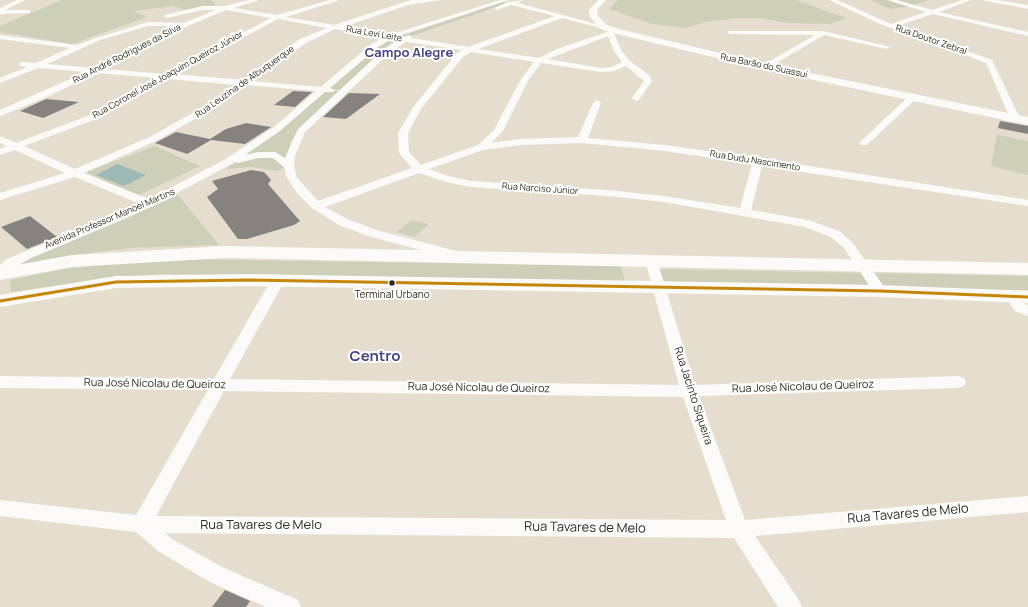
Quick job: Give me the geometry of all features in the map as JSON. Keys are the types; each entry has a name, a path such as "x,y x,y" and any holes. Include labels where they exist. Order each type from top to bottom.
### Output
{"highway":[{"path":"0,273 72,261 219,252 280,251 466,258 651,260 1028,269"},
{"path":"993,269 1008,280 1024,302"},
{"path":"0,301 116,282 278,280 880,291 1024,302"}],"main road":[{"path":"602,0 593,10 594,17 610,30"},
{"name":"Rua Barão do Suassuí","path":"610,30 766,67 1028,121"}],"street":[{"path":"0,11 22,0"},
{"name":"Rua André Rodrigues da Silva","path":"0,113 96,70 186,25 226,8 256,0"},
{"name":"Rua Coronel José Joaquim Queiroz Júnior","path":"0,152 93,117 235,38 278,17 337,0"},
{"path":"403,4 417,0"},
{"path":"403,4 438,0"},
{"name":"Avenida Professor Manoel Martins","path":"0,273 12,262 26,255 149,204 228,162 277,129 374,46 390,37 506,1 521,0"},
{"path":"832,0 891,26"},
{"path":"890,0 932,12 1028,34"},
{"name":"Rua Doutor Zebral","path":"891,26 968,0"},
{"path":"985,0 1028,7"},
{"name":"Avenida Professor Manoel Martins","path":"289,166 290,156 300,131 346,91 388,50 404,39 506,1"},
{"name":"Rua Barão do Suassuí","path":"506,1 610,30"},
{"name":"Rua Leuzina de Albuquerque","path":"0,197 75,173 146,142 190,119 246,82 303,41 333,27 403,4"},
{"name":"Rua Levi Leite","path":"167,16 202,8 226,8 390,37 601,70 614,69 627,63"},
{"path":"0,11 28,12"},
{"name":"Rua Narciso Júnior","path":"563,16 470,49 456,60 417,108 403,133 404,153 419,169 450,180 471,184 614,194 745,212 808,224 836,234 848,245 880,291"},
{"path":"854,39 882,22"},
{"path":"0,81 98,39 148,24 186,25"},
{"name":"Rua Doutor Zebral","path":"891,26 974,55 989,62 1015,118"},
{"path":"316,206 481,147 498,131 525,78 539,61 610,30 618,51 627,63 646,77 648,81 636,98"},
{"path":"730,32 823,34 854,39 887,47"},
{"path":"766,67 823,34"},
{"path":"0,37 78,47"},
{"path":"0,74 63,46"},
{"path":"23,64 346,91"},
{"path":"864,144 912,98"},
{"path":"582,140 597,103"},
{"path":"498,131 520,142"},
{"path":"0,139 75,173 136,197 149,204"},
{"name":"Rua Dudu Nascimento","path":"481,147 520,142 582,140 665,148 1028,203"},
{"path":"228,162 248,157 275,155 289,166 292,178 301,191 316,206 343,222 372,234 466,258"},
{"path":"745,212 758,161"},
{"name":"Rua Jacinto Siqueira","path":"651,260 689,392 739,529 791,607"},
{"path":"278,280 218,384 141,524 165,545 217,575 290,607"},
{"name":"Rua José Nicolau de Queiroz","path":"0,382 689,392 958,382"},
{"name":"Rua Tavares de Melo","path":"0,508 141,524 739,529 1028,504"}],"green space":[{"path":"62,0 211,0 217,5 185,10 173,6 134,11 147,17 72,44 0,32 0,26"},
{"path":"618,0 796,0 846,18 830,24 789,23 758,18 737,18 706,22 685,28 652,24 609,9"},
{"path":"871,0 928,0 912,6 890,9"},
{"path":"501,1 508,3 406,38 395,36"},
{"path":"392,38 401,40 343,90 326,88 375,48"},
{"path":"325,90 343,92 297,132 291,141 287,160 273,152 233,159"},
{"path":"997,135 1028,141 1028,175 991,166"},
{"path":"155,146 200,166 137,196 86,172"},
{"path":"275,156 279,163 283,165 283,168 278,171 252,167 225,169 238,161"},
{"path":"177,194 219,245 129,248 68,256 7,268 126,219"},
{"path":"411,220 429,224 414,237 397,232"},
{"path":"179,259 621,266 625,283 166,274 118,277 11,292 10,280 59,270 128,261"},
{"path":"659,269 865,273 875,287 662,284"},
{"path":"875,273 1028,276 1028,290 885,288"}],"water":[{"path":"117,164 146,175 124,186 96,175"}],"building":[{"path":"293,91 312,92 295,107 274,105"},
{"path":"349,93 380,94 346,119 323,117"},
{"path":"46,99 79,102 43,118 20,111"},
{"path":"1000,121 1028,126 1028,134 998,128"},
{"path":"246,123 271,127 245,144 211,140 187,154 155,143 176,132 210,139 226,129"},
{"path":"251,170 264,172 271,180 268,184 300,221 294,225 247,239 238,239 207,197 218,189 212,181"},
{"path":"30,216 57,237 27,249 1,227"},
{"path":"225,590 250,601 246,607 212,607"}],"transit line":[{"path":"0,301 116,282 249,280 880,291 1028,297"}],"place":[{"name":"Terminal Urbano","path":"392,283"}],"district":[{"name":"Campo Alegre","path":"409,53"},
{"name":"Centro","path":"375,357"}]}
